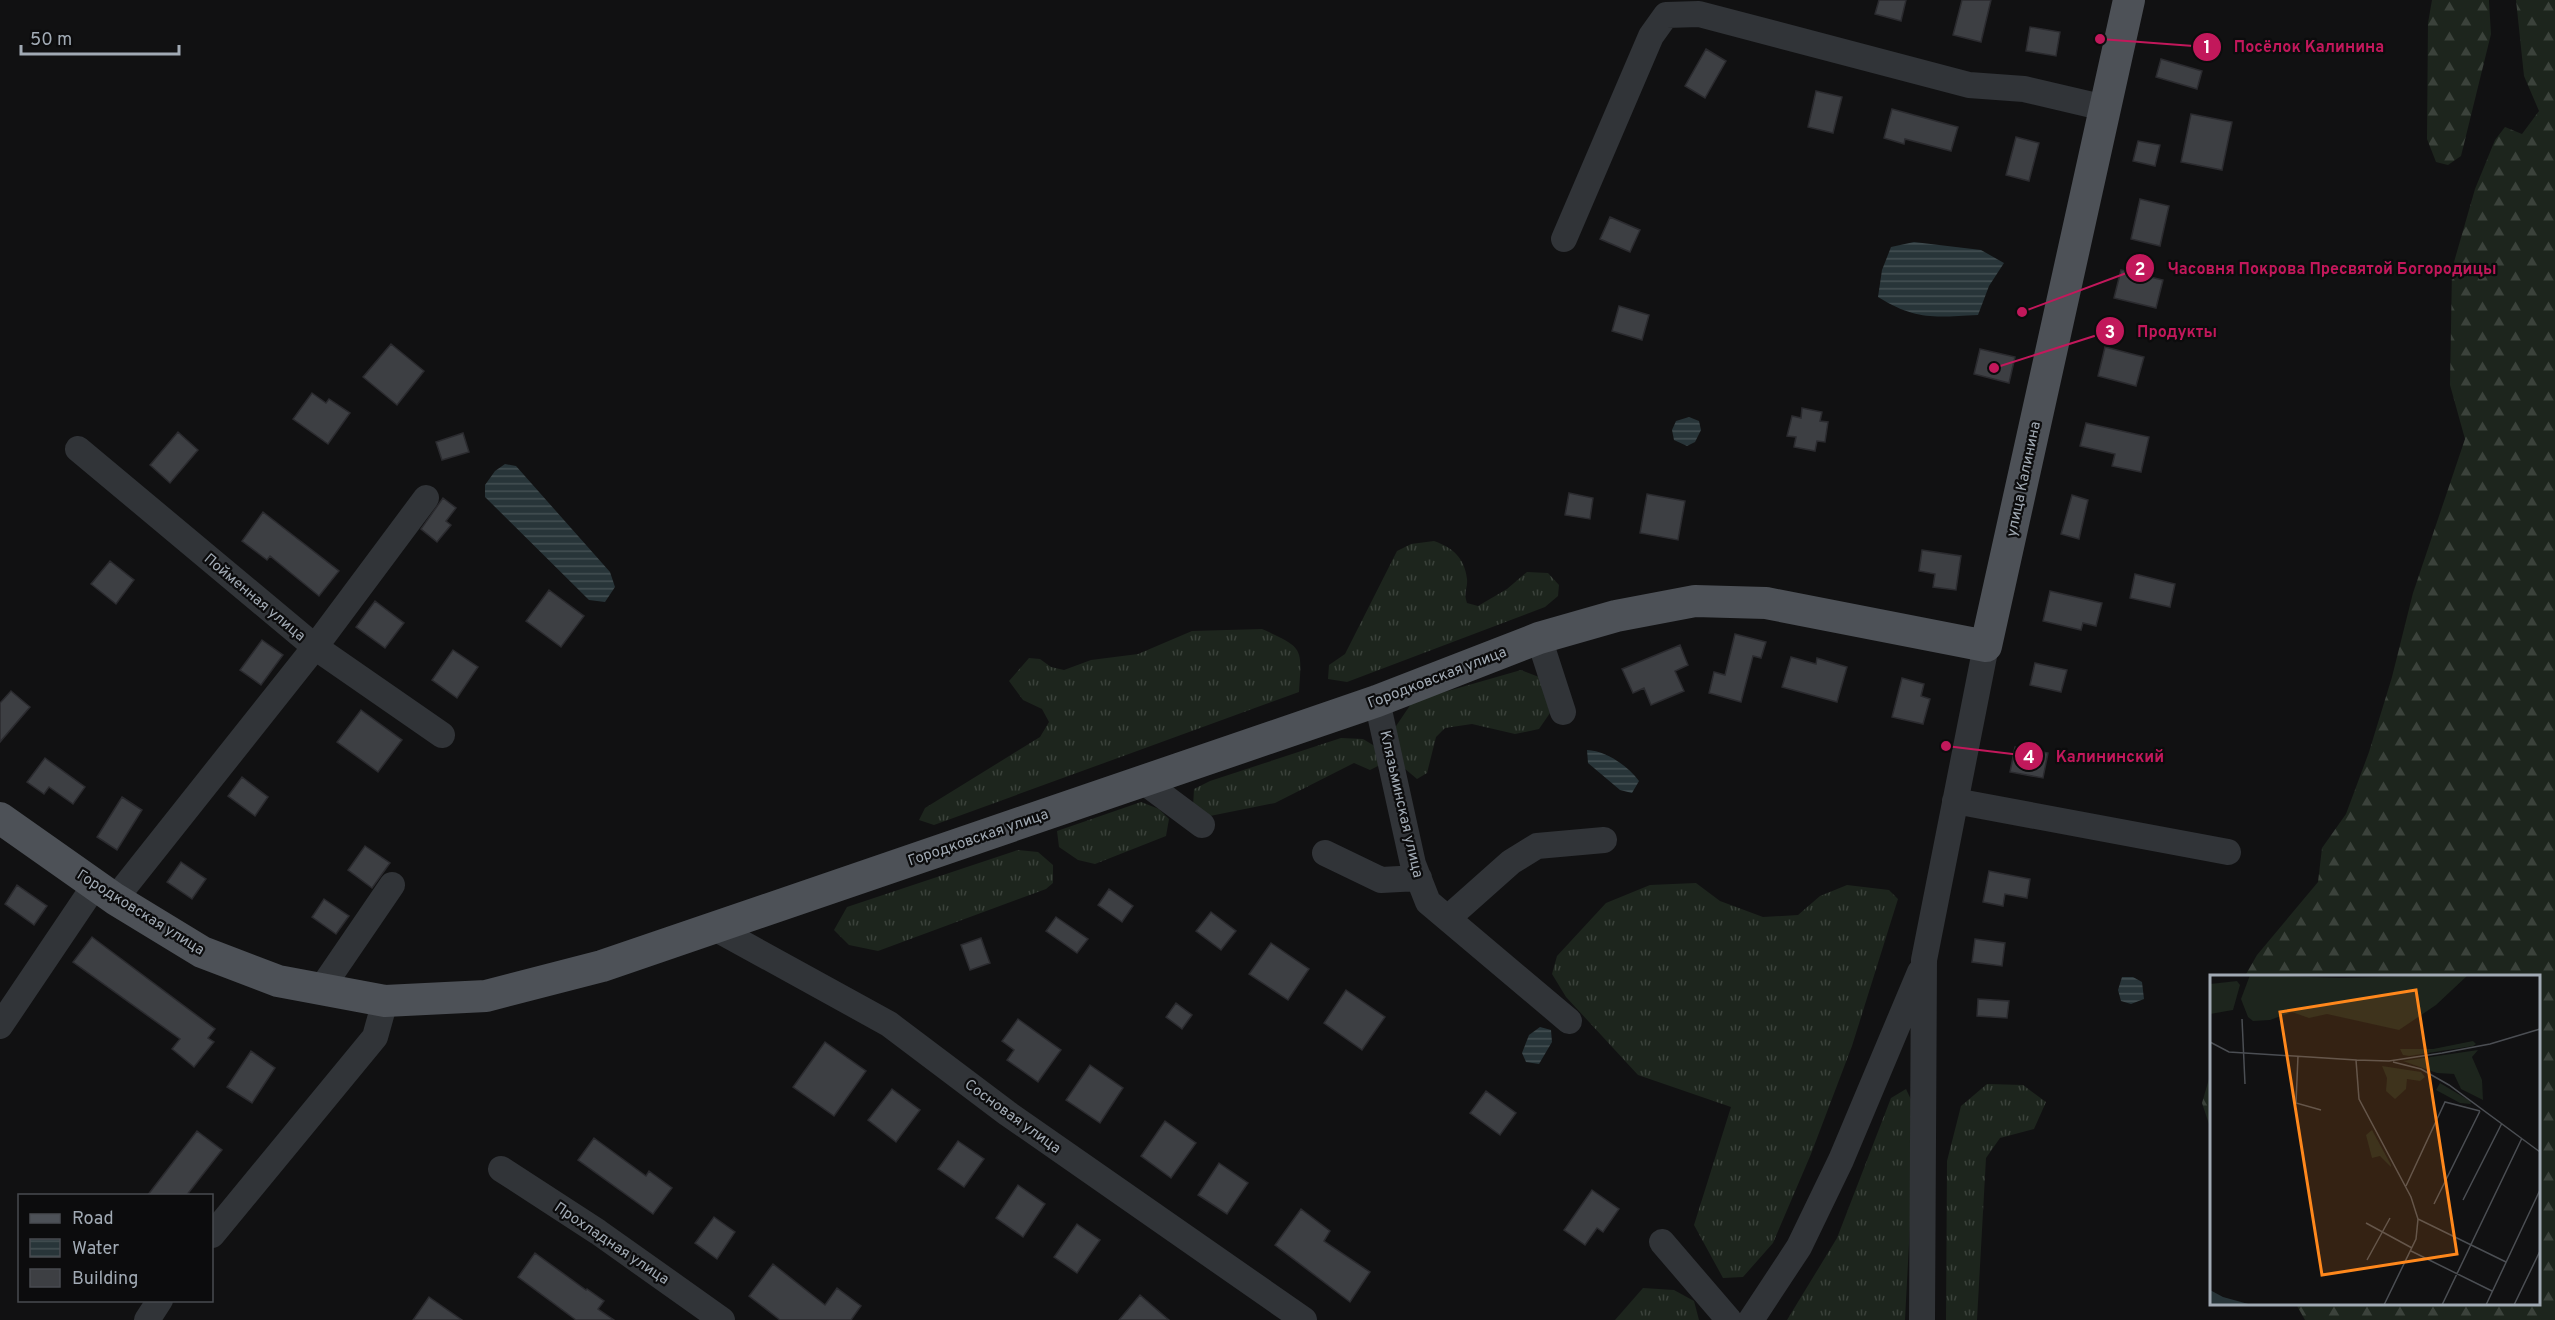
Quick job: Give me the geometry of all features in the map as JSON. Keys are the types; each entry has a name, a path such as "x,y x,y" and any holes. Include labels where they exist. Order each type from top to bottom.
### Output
{"main road":[{"name":"улица Калинина","path":"1986,646 2129,0"},
{"name":"Городковская улица","path":"0,818 105,892 202,952 278,981 385,1001 486,996 602,966 1377,701 1539,638 1616,615 1665,606 1724,600 1766,603 1986,646"}],"street":[{"path":"1564,239 1651,36 1665,15 1699,14 1969,86 2024,89 2105,108"},
{"name":"Пойменная улица","path":"78,449 315,647 441,735"},
{"path":"0,1026 105,892 315,647 426,498"},
{"path":"1539,638 1563,712"},
{"name":"улица Калинина","path":"1924,960 1986,646"},
{"name":"Клязьминская улица","path":"1377,701 1413,864 1428,902 1569,1021"},
{"path":"1143,781 1202,825"},
{"path":"1955,801 2228,852"},
{"path":"1448,918 1511,862 1537,846 1604,840"},
{"path":"1324,853 1382,880 1419,878"},
{"path":"321,989 392,885"},
{"name":"Сосновая улица","path":"713,927 889,1024 1007,1113 1304,1320"},
{"path":"1922,1320 1924,960"},
{"path":"1751,1320 1799,1247 1841,1160 1924,960"},
{"path":"213,1234 375,1037 385,1001"},
{"path":"1878,1071 1902,1045 1914,1047 1924,1064"},
{"name":"Прохладная улица","path":"501,1169 597,1232 722,1320"},
{"path":"1662,1242 1729,1320"},
{"path":"147,1320 159,1302"}],"green space":[{"path":"2432,0 2489,0 2491,34 2461,156 2448,165 2436,162 2427,139 2428,23"},
{"path":"2516,0 2555,0 2555,1320 2305,1320 2297,1305 2540,1305 2540,975 2246,975 2257,955 2318,882 2322,848 2346,814 2369,752 2392,677 2413,593 2465,439 2450,385 2452,269 2475,189 2495,140 2505,127 2522,134 2539,111 2524,76"},
{"path":"1434,541 1452,550 1460,559 1466,571 1467,603 1478,606 1507,589 1527,572 1548,573 1559,585 1558,596 1545,607 1347,682 1328,679 1329,665 1345,654 1397,551 1411,544"},
{"path":"1262,629 1293,645 1297,651 1300,657 1299,692 934,825 919,820 925,808 1040,737 1049,722 1042,709 1023,700 1009,681 1029,658 1040,659 1051,667 1064,670 1091,660 1138,654 1192,631"},
{"path":"1521,670 1539,677 1550,713 1539,729 1515,734 1472,724 1445,728 1436,737 1427,773 1417,779 1404,768 1394,729 1413,701"},
{"path":"1341,738 1363,739 1378,748 1380,765 1370,770 1354,763 1275,803 1205,817 1193,807 1194,789 1210,781"},
{"path":"1141,802 1159,809 1169,819 1166,836 1095,864 1078,860 1059,847 1057,831"},
{"path":"1018,850 1038,852 1053,865 1053,883 1046,889 878,951 849,945 834,930 847,907"},
{"path":"1696,883 1720,901 1763,917 1798,915 1820,896 1847,885 1889,890 1898,899 1852,1046 1811,1154 1773,1243 1743,1277 1723,1278 1694,1225 1731,1107 1638,1075 1566,997 1552,974 1557,956 1606,903 1650,885"},
{"path":"2210,1075 2210,1127 2202,1103"},
{"path":"1987,1084 2023,1085 2046,1102 2034,1129 2000,1138 1986,1158 1977,1320 1946,1320 1947,1161 1961,1106"},
{"path":"1906,1089 1916,1110 1905,1320 1787,1320 1837,1238 1891,1098"},
{"path":"1643,1288 1674,1290 1694,1301 1699,1320 1615,1320"}],"water":[{"path":"1914,242 1981,250 2004,263 1989,286 1978,315 1938,317 1915,314 1878,297 1882,270 1891,247"},
{"path":"1689,417 1699,421 1701,430 1695,442 1687,446 1674,440 1672,430 1676,421"},
{"path":"505,464 516,466 610,572 615,587 605,602 589,600 485,497 485,485 495,471"},
{"path":"1587,750 1609,756 1628,770 1639,781 1632,793 1620,790 1588,763"},
{"path":"2122,977 2133,977 2142,982 2144,999 2131,1004 2121,1001 2118,990"},
{"path":"1540,1027 1551,1030 1552,1042 1539,1064 1526,1062 1522,1053 1529,1035"}],"building":[{"path":"1879,0 1906,0 1901,21 1875,14"},
{"path":"1962,0 1991,0 1981,42 1953,35"},
{"path":"2030,27 2060,32 2056,56 2026,51"},
{"path":"1706,49 1726,61 1705,98 1685,86"},
{"path":"2161,59 2202,71 2197,89 2156,77"},
{"path":"1816,91 1842,97 1833,133 1808,127"},
{"path":"1892,109 1958,127 1951,151 1905,139 1904,144 1884,138"},
{"path":"2191,114 2232,122 2222,170 2181,162"},
{"path":"2016,137 2039,143 2029,181 2006,175"},
{"path":"2138,141 2160,145 2155,166 2133,161"},
{"path":"2140,199 2169,206 2160,246 2131,239"},
{"path":"1610,217 1640,230 1630,252 1600,239"},
{"path":"2121,270 2163,280 2156,308 2114,298"},
{"path":"1619,306 1649,315 1642,340 1612,331"},
{"path":"391,344 424,371 397,405 363,377"},
{"path":"2105,347 2144,357 2136,386 2098,376"},
{"path":"1980,349 2015,357 2009,383 1974,374"},
{"path":"312,393 326,403 329,399 350,413 328,444 293,419"},
{"path":"1802,408 1822,412 1820,421 1828,422 1825,442 1817,441 1815,451 1794,447 1796,437 1787,436 1792,416 1801,418"},
{"path":"2086,423 2149,437 2141,472 2112,466 2115,454 2080,446"},
{"path":"178,432 198,450 170,483 150,465"},
{"path":"463,433 469,452 442,460 436,442"},
{"path":"1569,493 1593,498 1590,519 1565,515"},
{"path":"1647,494 1685,501 1678,540 1640,533"},
{"path":"2072,495 2088,500 2079,539 2061,534"},
{"path":"443,498 456,508 446,521 451,525 437,542 421,529"},
{"path":"263,512 339,571 319,596 270,556 267,560 242,541"},
{"path":"1922,550 1961,556 1956,590 1933,587 1935,574 1919,571"},
{"path":"110,561 134,580 116,604 91,584"},
{"path":"2135,574 2175,584 2170,607 2130,598"},
{"path":"549,590 584,616 561,647 526,621"},
{"path":"2050,591 2102,603 2096,626 2083,623 2081,630 2043,621"},
{"path":"375,601 404,623 385,648 356,627"},
{"path":"1735,634 1766,642 1761,658 1753,656 1741,702 1709,693 1714,672 1725,675"},
{"path":"262,640 283,655 261,685 240,670"},
{"path":"1680,645 1688,665 1675,671 1684,691 1651,705 1644,688 1633,693 1622,669"},
{"path":"453,650 478,667 457,698 432,680"},
{"path":"1791,657 1816,664 1817,658 1847,667 1837,702 1782,687"},
{"path":"2035,663 2067,670 2061,692 2030,685"},
{"path":"1902,678 1924,684 1921,696 1930,699 1923,724 1892,717"},
{"path":"11,691 30,707 0,742 0,703"},
{"path":"361,710 402,740 378,772 337,742"},
{"path":"2015,747 2048,753 2043,778 2010,772"},
{"path":"45,758 85,787 73,804 49,787 44,794 27,782"},
{"path":"242,777 268,797 255,816 228,796"},
{"path":"122,797 142,810 117,850 97,837"},
{"path":"365,846 390,863 372,888 348,870"},
{"path":"181,862 206,879 192,899 167,882"},
{"path":"1989,871 2030,879 2027,898 2005,894 2003,906 1983,902"},
{"path":"17,885 47,906 34,925 5,904"},
{"path":"1109,889 1133,906 1122,922 1098,905"},
{"path":"324,899 349,916 336,934 312,917"},
{"path":"1211,912 1236,931 1221,950 1196,931"},
{"path":"1056,917 1088,939 1077,953 1046,931"},
{"path":"92,937 215,1029 208,1038 214,1042 194,1067 172,1049 180,1039 73,962"},
{"path":"981,938 990,963 970,970 961,945"},
{"path":"1975,939 2005,943 2002,966 1972,962"},
{"path":"1271,943 1309,969 1288,1000 1249,974"},
{"path":"1346,990 1385,1017 1362,1050 1324,1023"},
{"path":"1978,999 2009,1001 2007,1018 1977,1016"},
{"path":"1176,1003 1192,1015 1182,1029 1166,1017"},
{"path":"1018,1019 1061,1050 1038,1082 1007,1060 1014,1050 1002,1041"},
{"path":"825,1042 866,1071 834,1116 793,1087"},
{"path":"251,1051 275,1068 252,1103 227,1087"},
{"path":"1090,1065 1123,1088 1100,1123 1066,1100"},
{"path":"892,1089 920,1110 896,1142 868,1120"},
{"path":"1486,1091 1516,1113 1500,1135 1470,1113"},
{"path":"1165,1121 1196,1143 1171,1178 1141,1156"},
{"path":"197,1131 222,1150 188,1194 149,1194"},
{"path":"594,1138 646,1176 649,1171 672,1188 653,1214 578,1160"},
{"path":"958,1141 984,1159 964,1187 938,1169"},
{"path":"1219,1163 1248,1183 1227,1214 1198,1195"},
{"path":"1018,1185 1045,1204 1023,1237 996,1218"},
{"path":"1592,1190 1619,1209 1603,1232 1597,1228 1585,1245 1564,1230"},
{"path":"1301,1209 1330,1231 1324,1241 1370,1272 1350,1302 1275,1245"},
{"path":"714,1217 735,1232 717,1259 695,1243"},
{"path":"1077,1224 1100,1240 1077,1273 1054,1257"},
{"path":"535,1253 604,1301 598,1309 614,1320 576,1320 518,1277"},
{"path":"773,1264 825,1305 837,1288 861,1306 851,1320 780,1320 749,1296"},
{"path":"1140,1295 1169,1320 1119,1320"},
{"path":"429,1297 462,1320 413,1320"}],"place":[{"name":"Посёлок Калинина","path":"2100,39"},
{"name":"Часовня Покрова Пресвятой Богородицы","path":"2022,312"},
{"name":"Продукты","path":"1994,368"},
{"name":"Калининский","path":"1946,746"}]}
